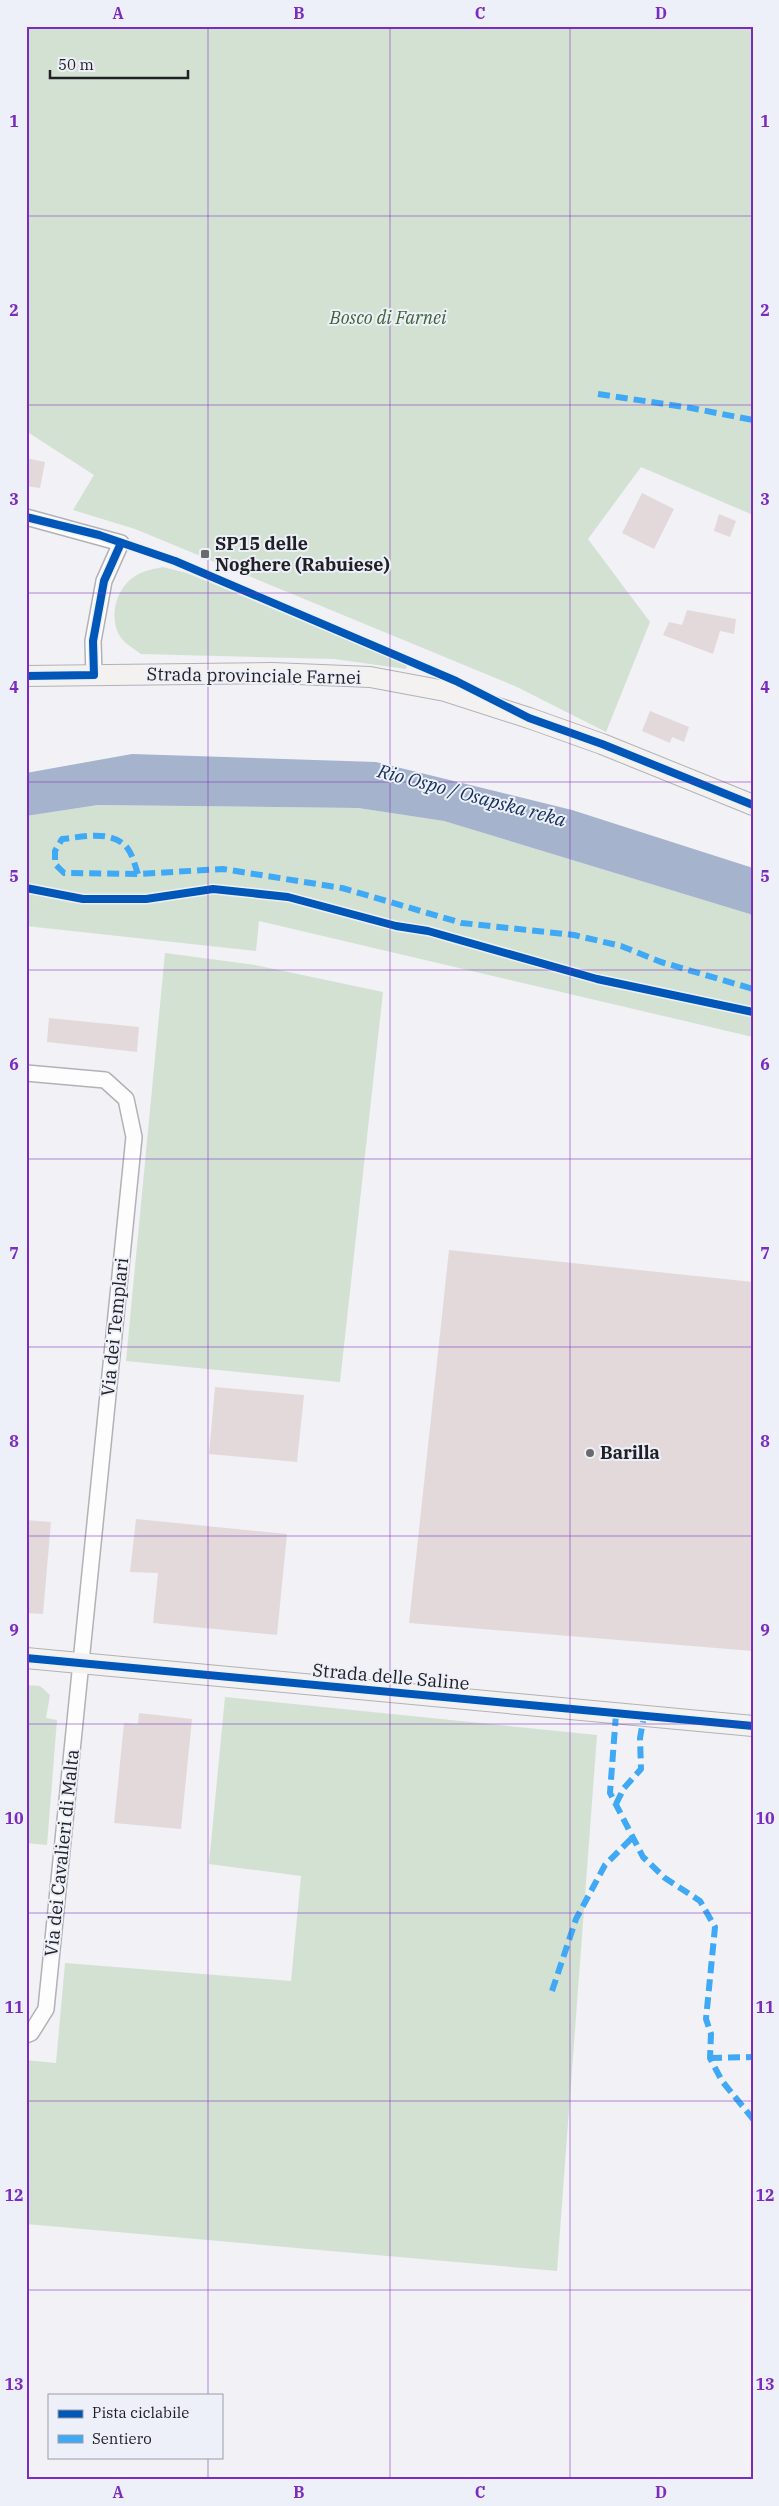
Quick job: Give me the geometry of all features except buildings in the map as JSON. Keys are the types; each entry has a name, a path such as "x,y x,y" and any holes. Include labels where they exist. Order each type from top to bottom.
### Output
{"main road":[{"name":"Strada provinciale Farnei","path":"26,676 272,673 370,677 445,691 602,744 753,805"},
{"name":"Strada delle Saline","path":"26,1658 753,1726"}],"street":[{"path":"26,517 121,543 104,581 93,641 94,675"},
{"name":"Via dei Templari","path":"26,1073 105,1080 126,1099 134,1136 82,1663"},
{"name":"Via dei Cavalieri di Malta","path":"26,2035 31,2033 46,2009 82,1663"}],"green space":[{"name":"Bosco di Farnei","path":"26,26 753,26 753,515 641,467 588,539 650,622 606,732 517,687 135,529 73,510 94,475 26,431"},
{"path":"163,567 187,573 407,665 406,669 334,659 141,654 125,642 118,633 115,625 117,600 120,592 130,580 143,572"},
{"path":"98,805 358,808 444,821 753,915 753,1037 259,921 256,951 26,926 26,816"},
{"path":"165,953 255,965 383,992 340,1382 126,1361"},
{"path":"26,1685 40,1686 50,1695 46,1718 57,1720 47,1845 26,1843"},
{"path":"225,1697 597,1735 557,2271 26,2224 26,2060 56,2063 65,1963 291,1981 301,1876 209,1864"}],"water":[{"name":"Rio Ospo / Osapska reka","path":"132,754 376,762 572,810 753,868 753,915 444,821 358,808 98,805 26,816 26,773"}],"marked path":[{"path":"598,394 691,408 753,420"},
{"path":"138,874 128,849 115,839 97,836 62,839 55,851 55,864 64,873 138,874 223,869 342,888 462,923 574,935 621,946 661,962 753,989"},
{"path":"616,1714 610,1793 643,1857 665,1878 700,1901 715,1927 706,2019 711,2034 710,2058 722,2081 753,2119"},
{"path":"616,1804 624,1788 641,1769 640,1738 644,1716"},
{"path":"552,1991 576,1919 605,1865 633,1837"},
{"path":"710,2058 753,2057"}],"cycle path":[{"path":"26,517 99,535 175,561 456,681 529,718 602,744 753,805"},
{"path":"26,676 94,675 93,641 104,581 121,543"},
{"path":"26,888 83,899 146,899 213,889 288,897 396,926 428,931 597,979 753,1012"},
{"path":"26,1658 753,1726"}],"place":[{"name":"SP15 delle Noghere (Rabuiese)","path":"205,554"},
{"name":"Barilla","path":"590,1453"}]}
